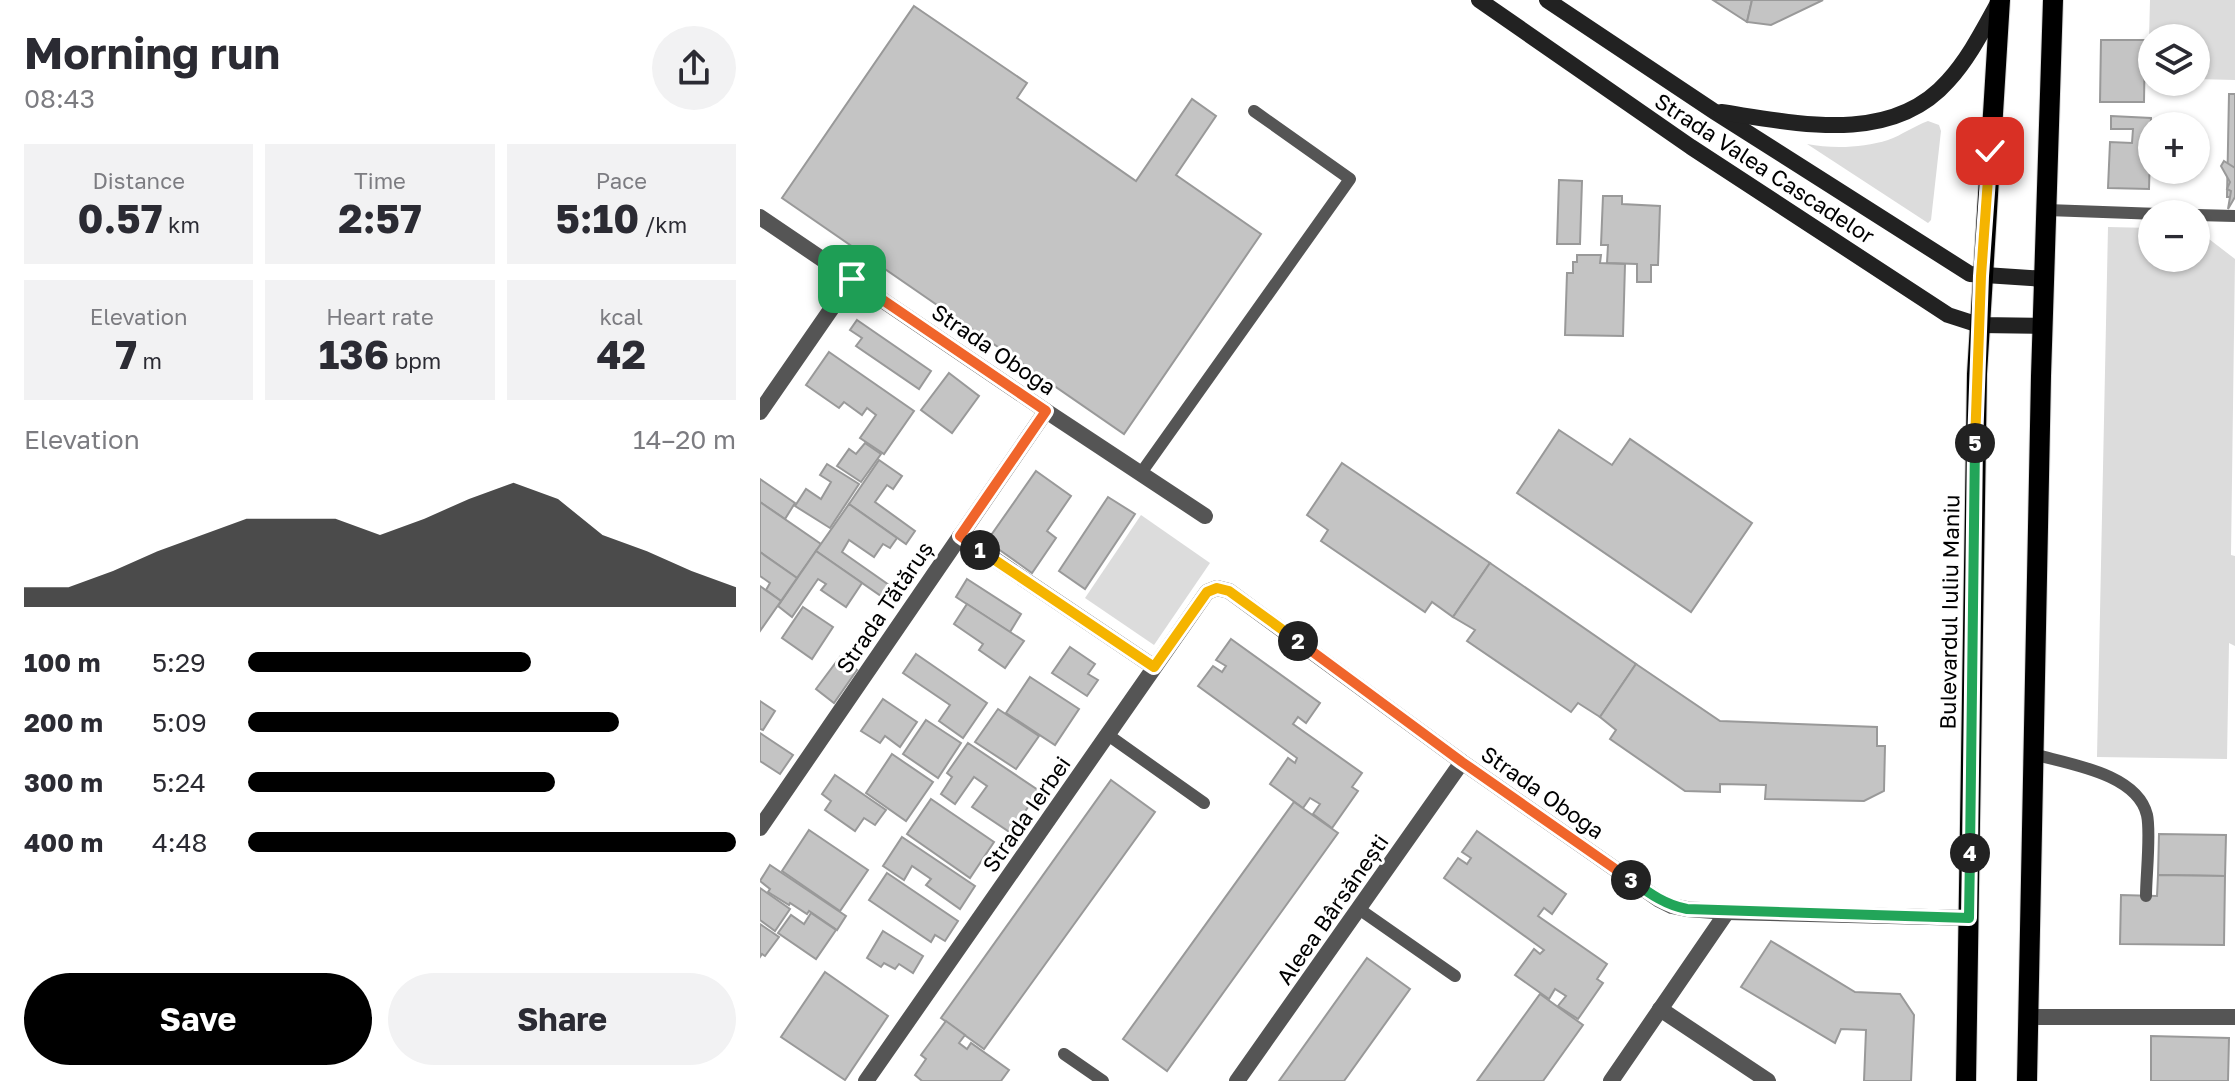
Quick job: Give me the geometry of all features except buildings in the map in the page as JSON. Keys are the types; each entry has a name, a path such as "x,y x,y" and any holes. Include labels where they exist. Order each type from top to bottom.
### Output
{"main road":[{"name":"Strada Valea Cascadelor","path":"1479,0 1666,130 1948,315 1979,325 2043,326"},
{"name":"Strada Valea Cascadelor","path":"1547,0 1715,112 1960,268 1981,276 2045,279"},
{"name":"Bulevardul Iuliu Maniu","path":"1966,1081 1979,325 2000,0"},
{"path":"1715,112 1831,126 1882,119 1907,111 1948,82 2000,0"},
{"path":"2027,1081 2053,0"}],"street":[{"name":"Strada Oboga","path":"760,217 1205,516"},
{"path":"760,412 852,279"},
{"name":"Strada Tătăruș","path":"760,828 1046,411"},
{"path":"960,536 1154,667"},
{"name":"Strada Ierbei","path":"866,1081 1207,592 1217,588 1229,591"},
{"name":"Strada Oboga","path":"1229,591 1462,762 1672,906 1727,912 1969,918"},
{"name":"Aleea Bârsănești","path":"1237,1081 1462,762"},
{"path":"1611,1081 1727,912"},
{"path":"1660,1009 1768,1081"},
{"path":"2028,1017 2235,1017"}],"lane":[{"path":"1141,473 1350,179 1254,111"},
{"path":"2047,210 2138,213"},
{"path":"2210,215 2235,216"},
{"path":"1108,735 1204,803"},
{"path":"2033,754 2111,777 2127,785 2140,800 2147,816 2146,896"},
{"path":"1359,909 1455,976"},
{"path":"1064,1054 1103,1081"}],"shaded area":[{"path":"2150,0 2235,0 2235,80 2210,79 2210,24 2149,24"},
{"path":"1928,121 1939,125 1941,131 1931,220 1928,223 1807,144 1837,147 1868,145 1893,138"},
{"path":"2108,227 2138,228 2138,272 2210,272 2210,240 2235,259 2231,555 2235,556 2235,646 2229,643 2227,759 2097,757"},
{"path":"1141,515 1210,563 1154,645 1085,598"}],"route":[{"path":"852,279 1046,411 960,536 1154,667 1207,592 1224,589 1462,762 1672,906 1727,912 1969,918 1977,374 1990,151"}]}
